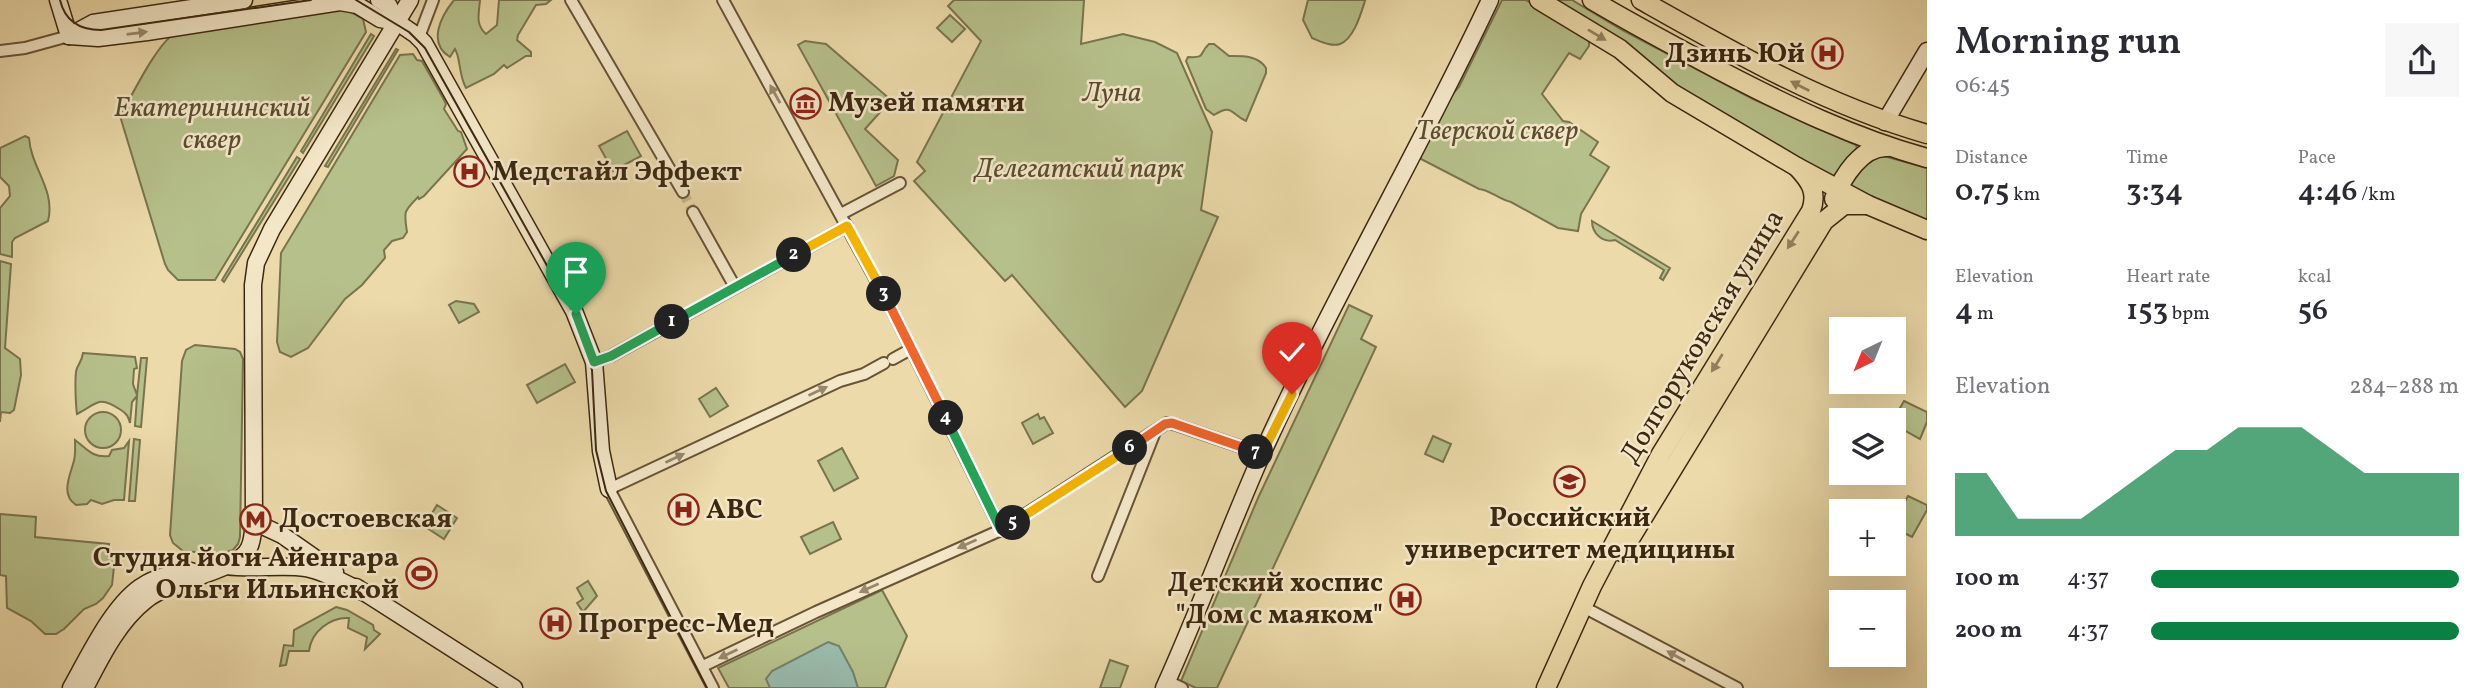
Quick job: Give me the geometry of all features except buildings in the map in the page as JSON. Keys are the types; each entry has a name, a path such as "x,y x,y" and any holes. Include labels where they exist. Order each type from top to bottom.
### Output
{"main road":[{"path":"58,0 69,36"},
{"path":"69,36 93,23 244,0"},
{"path":"379,0 389,6 397,22"},
{"path":"85,688 107,635 141,605 152,596 180,582 228,566 239,560 249,549 254,522 253,285 259,257 279,217 410,0"},
{"path":"1171,686 1262,454 1490,0"},
{"path":"1539,0 1620,49 1672,93 1837,190 1927,230"},
{"path":"1592,0 1753,88 1826,123 1880,144 1927,158"},
{"path":"1641,0 1835,103 1927,134"},
{"path":"69,36 98,38 147,32 340,2 357,5 380,19 397,22 419,37 569,302 594,362 601,451 609,489"},
{"path":"1885,122 1927,51"},
{"path":"1826,123 1840,119 1840,108 1835,103"},
{"path":"1817,216 1861,157 1880,144"},
{"name":"Долгоруковская улица","path":"1797,167 1814,189 1817,216"},
{"name":"Долгоруковская улица","path":"1546,688 1592,586 1817,216 1844,205 1868,205"},
{"name":"Долгоруковская улица","path":"1556,688 1591,611 1668,458"},
{"path":"254,522 282,535 363,592 514,688"},
{"path":"71,688 131,594 157,578 228,566 246,569 290,566 309,568 363,592"}],"street":[{"path":"419,37 433,0"},
{"path":"571,0 683,192"},
{"path":"723,0 841,214 999,525"},
{"path":"0,51 49,43 69,36"},
{"path":"1880,144 1885,122"},
{"path":"841,214 900,183"},
{"path":"693,212 735,287"},
{"path":"594,362 611,356 847,226"},
{"path":"713,688 609,489 840,381 864,374 911,349"},
{"path":"703,666 999,525 1165,424 1172,423 1262,454"},
{"path":"1098,576 1155,432"},
{"path":"1591,611 1737,688"}],"green space":[{"path":"454,0 480,0 479,23 486,34 497,25 499,0 551,0 546,4 536,5 518,35 517,40 531,52 531,56 526,56 507,68 504,65 494,74 466,88 455,49 450,57 443,51 438,37 441,21"},
{"name":"Делегатский парк","path":"954,0 1084,0 1081,44 1123,34 1155,42 1177,53 1212,132 1201,210 1218,217 1142,391 1125,407 1012,275 1005,281 914,181 925,171 917,162 981,41 948,6"},
{"path":"1308,0 1365,1 1349,37 1340,44 1333,45 1312,38 1303,20"},
{"name":"Тверской сквер","path":"1502,0 1526,0 1589,40 1589,46 1580,59 1569,53 1542,94 1563,121 1569,122 1598,142 1590,155 1609,167 1581,214 1578,231 1558,228 1421,159 1420,155 1450,97 1459,87"},
{"path":"1551,0 1572,0 1622,30 1753,99 1856,145 1857,149 1835,179 1676,87"},
{"name":"Екатерининский сквер","path":"345,9 363,19 366,32 215,280 178,280 165,264 120,116 145,71 160,48 175,33"},
{"path":"950,15 965,29 952,42 937,28"},
{"path":"371,34 374,36 303,153 301,151"},
{"path":"805,41 826,44 891,100 865,129 898,160 894,176 876,186 798,45"},
{"path":"1209,44 1214,44 1229,56 1254,58 1266,68 1246,121 1228,110 1214,115 1206,109 1186,61 1188,57 1200,56"},
{"path":"396,49 398,50 328,167 325,166"},
{"path":"413,54 417,60 422,61 446,104 444,109 461,132 467,149 424,196 419,199 418,197 410,206 405,216 407,232 403,238 392,241 384,250 385,258 362,285 345,299 308,348 291,357 280,352 277,342 281,253 400,55"},
{"path":"627,131 641,156 613,171 599,146"},
{"path":"25,136 29,138 49,199 50,210 48,221 15,238 12,242 12,257 0,254 0,208 10,196 9,186 0,177 0,148"},
{"path":"1876,156 1927,168 1927,223 1849,187 1868,161"},
{"path":"297,157 300,159 224,282 222,280"},
{"path":"1592,221 1670,268 1663,280 1660,278 1664,270 1615,240 1606,240 1599,236"},
{"path":"0,261 11,264 5,348 20,359 21,375 14,410 10,413 1,412 0,422"},
{"path":"456,301 474,304 479,312 459,323 449,305"},
{"path":"1349,305 1372,316 1361,339 1376,347 1217,688 1196,688 1181,681 1258,498"},
{"path":"195,345 235,349 243,359 240,537 233,550 221,554 183,551 173,543 170,535 182,361 186,350"},
{"path":"83,353 135,357 137,368 134,369 133,384 137,395 141,358 147,358 141,427 135,426 137,396 132,402 130,423 123,411 103,402 77,414 76,372"},
{"path":"565,364 575,382 537,403 527,385"},
{"path":"716,388 728,406 710,417 699,399"},
{"path":"1904,401 1927,412 1927,422 1920,439 1906,431 1906,408 1900,408"},
{"path":"103,412 116,417 121,430 116,443 103,448 90,443 85,430 90,417"},
{"path":"1038,414 1040,419 1044,417 1053,433 1033,444 1022,423"},
{"path":"1433,436 1451,444 1443,462 1425,454"},
{"path":"134,439 140,440 135,501 129,501"},
{"path":"75,440 98,456 109,456 112,450 124,448 129,441 124,500 102,504 91,500 87,504 76,505 71,501 67,486 75,458"},
{"path":"842,448 858,478 834,491 818,461"},
{"path":"1908,496 1927,505 1927,510 1912,537 1906,534"},
{"path":"437,505 457,518 444,539 424,526"},
{"path":"0,514 36,517 35,537 109,544 108,556 115,557 112,585 103,598 84,609 56,634 45,634 31,621 7,608 6,576 0,575"},
{"path":"833,522 841,539 810,554 801,537"},
{"path":"588,581 597,596 583,612 577,603 583,599 577,588"},
{"path":"882,590 907,636 885,688 729,688 718,668"},
{"path":"336,607 347,610 373,625 374,630 380,634 365,649 367,637 348,628 349,618 335,620 318,632 309,651 289,651 286,665 280,666 284,645 293,646 294,630"},
{"path":"1110,660 1128,666 1120,688 1100,688"}],"shaded area":[{"path":"828,642 839,646 858,688 770,688 766,679 772,671"}],"tunnel":[{"path":"683,192 693,212"}],"tram line":[{"path":"60,0 66,14 75,23 101,30 311,0"},
{"path":"356,0 409,32 425,48 573,312 592,370 596,450 606,491 707,688"}],"place":[{"name":"Дзинь Юй","path":"1828,54"},
{"name":"Музей памяти","path":"805,103"},
{"name":"Медстайл Эффект","path":"469,172"},
{"name":"Российский университет медицины","path":"1570,481"},
{"name":"ABC","path":"683,510"},
{"name":"Достоевская","path":"256,519"},
{"name":"Студия йоги Айенгара Ольги Ильинской","path":"422,574"},
{"name":"Детский хоспис \"Дом с маяком\"","path":"1406,599"},
{"name":"Прогресс-Мед","path":"555,624"}],"route":[{"path":"576,314 594,362 611,356 847,226 890,306 1001,530 1167,423 1262,454 1292,394"}],"park label":[{"name":"Луна","path":"1112,93"}]}
